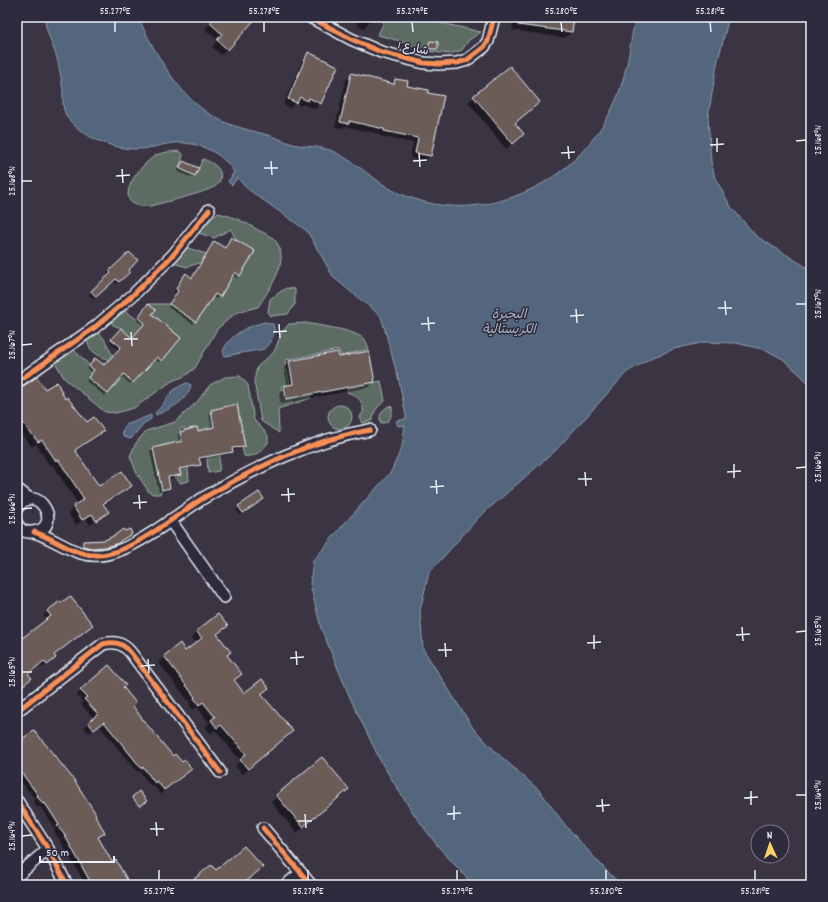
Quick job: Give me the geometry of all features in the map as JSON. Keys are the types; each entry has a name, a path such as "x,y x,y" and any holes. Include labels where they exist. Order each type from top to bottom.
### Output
{"street":[{"name":"شارع 1","path":"310,17 350,39 380,52 424,63 439,64 457,63 467,60 484,47 488,41 494,17"},
{"path":"17,382 94,328 133,295 173,255 209,210"},
{"path":"23,531 58,542 70,550 84,555 101,555 117,552 147,536 204,498 247,473 288,454 337,436 370,430"},
{"path":"17,489 30,500"},
{"path":"17,506 24,501 30,500 41,502 48,512 47,523 51,533 58,542"},
{"path":"170,520 224,597"},
{"path":"23,531 39,531 47,523"},
{"path":"17,711 103,644 111,642 119,643 132,653 220,772"},
{"path":"17,801 48,849 67,885"},
{"path":"263,828 311,885"},
{"path":"17,876 48,849"},
{"path":"286,885 301,873"}],"green space":[{"path":"386,17 415,17 481,32 469,40 462,50 450,54 425,51 400,41 378,35"},
{"path":"179,151 183,154 183,156 179,168 195,176 203,159 213,164 219,170 221,176 218,184 207,190 151,206 138,205 131,202 128,195 129,187 140,169 157,155 166,152"},
{"path":"218,213 243,222 274,239 279,247 281,256 280,265 273,283 258,307 237,312 217,329 195,368 185,376 172,381 134,408 116,413 105,412 64,378 55,362 74,350 94,370 88,378 108,394 121,379 102,364 109,360 133,382 121,328 113,325 111,321 118,313 125,311 144,324 162,361 181,338 157,318 148,320 155,310 148,304 169,304 196,322 212,299 191,285 195,281 220,297 231,279 202,262 187,267 173,263 181,252 188,248 218,258 217,261 240,275 255,252 236,240 231,229 214,238 199,233"},
{"path":"286,288 295,289 295,304 288,314 271,316 268,312 270,299"},
{"path":"306,323 347,331 365,340 369,349 341,356 339,350 285,360 290,384 281,386 284,400 310,396 311,398 278,409 279,433 261,421 254,381 257,367 274,352 282,332 289,324"},
{"path":"98,333 103,337 113,356 109,360 98,355 92,350 89,347 87,340"},
{"path":"240,376 248,385 254,420 268,435 268,443 255,455 244,456 242,447 245,446 237,405 220,454 219,471 208,473 207,457 212,456 207,429 198,431 197,427 185,430 184,428 180,429 188,467 189,481 180,483 173,476 181,475 174,443 153,448 162,490 160,494 153,494 149,492 137,474 130,456 136,443 146,431 175,422 197,402 210,385 225,377"},
{"path":"381,381 385,401 376,409 373,420 363,423 360,418 363,413 361,402 357,397 347,392 347,389"},
{"path":"340,405 348,409 352,417 348,425 340,429 332,425 328,417 332,409"},
{"path":"389,406 392,407 391,416 386,422 381,423 381,413"}],"water":[{"name":"البحيرة الكريستالية","path":"45,17 138,17 160,59 178,85 200,107 213,116 234,126 271,136 293,144 330,150 347,159 396,192 418,200 439,205 461,206 483,205 504,200 525,192 562,170 583,151 601,128 617,98 627,64 635,17 729,17 717,64 708,117 711,162 715,178 731,207 756,236 811,270 811,385 783,359 766,350 736,343 705,342 674,349 651,358 627,372 555,451 478,518 429,573 420,610 423,649 473,728 498,754 540,791 565,825 621,885 473,885 436,844 411,810 381,762 351,700 321,628 310,584 313,561 391,472 402,447 405,425 398,426 396,421 406,419 406,416 399,381 381,316 334,278 307,231 249,190 237,178 232,185 228,182 234,172 223,159 208,149 183,143 174,143 142,149 118,147 88,135 72,123 65,112 59,65 48,33"},
{"path":"265,322 273,324 274,334 264,349 225,356 223,351 235,335 246,328"},
{"path":"187,383 191,385 186,396 178,404 156,415 155,413 172,392"},
{"path":"151,415 151,419 143,424 131,439 124,437 122,431 126,425"}],"building":[{"path":"215,17 257,17 228,50 217,40 222,34 210,23"},
{"path":"519,17 574,17 572,32 518,25"},
{"path":"430,41 438,42 438,49 428,49"},
{"path":"308,52 338,66 321,104 309,98 308,101 300,97 297,103 288,99"},
{"path":"510,66 540,102 515,123 524,134 513,144 473,96"},
{"path":"351,73 394,84 395,79 408,81 407,86 429,90 428,93 444,96 431,156 415,153 418,138 384,131 384,129 349,121 349,124 340,122"},
{"path":"183,161 199,168 195,176 179,168"},
{"path":"231,237 255,251 240,276 235,272 220,297 215,294 196,322 169,304 178,291 176,289 182,278 186,273 192,278 214,241 225,248"},
{"path":"129,252 138,260 128,271 130,272 119,282 116,279 96,297 91,291 111,273 109,271"},
{"path":"148,304 156,310 152,314 181,338 162,361 157,357 133,383 124,374 108,394 88,378 94,370 89,366 95,358 104,365 121,347 111,339 121,328 132,338 145,323 138,317"},
{"path":"369,351 375,382 286,399 284,386 293,384 289,361 338,352 339,357"},
{"path":"37,377 45,389 57,382 65,399 67,397 87,422 94,417 104,431 75,450 99,486 122,471 132,486 103,504 109,512 96,521 92,514 82,520 73,506 84,499 58,459 56,461 42,440 38,442 17,416 17,390"},
{"path":"237,404 245,447 232,448 233,452 199,458 201,465 179,469 181,475 168,477 170,488 162,490 153,448 182,441 180,432 197,427 198,431 214,427 211,410"},
{"path":"259,492 264,499 243,513 238,506"},
{"path":"123,529 125,531 130,529 132,534 119,543 105,547 91,548 83,546 83,541 105,540"},
{"path":"70,596 93,625 54,655 56,658 47,665 44,661 28,674 32,678 22,686 17,679 17,642 51,616 47,611 60,601 61,603"},
{"path":"218,614 228,626 217,634 231,652 227,655 242,674 234,680 244,693 262,679 269,688 261,694 293,731 248,769 240,760 246,754 221,725 217,728 211,720 215,717 203,702 199,705 194,698 195,697 164,656 180,643 185,651 202,638 196,631"},
{"path":"109,665 126,685 123,687 136,703 133,706 143,720 173,756 175,754 182,762 185,760 192,769 164,790 157,781 155,783 143,767 142,769 104,722 94,730 88,722 98,714 84,699 87,697 80,690"},
{"path":"34,730 74,780 96,814 95,815 105,833 98,837 112,862 116,860 130,885 92,885 64,834 57,826 59,825 45,803 43,804 17,767 17,764 21,762 17,757 17,743"},
{"path":"322,757 349,789 303,827 276,795"},
{"path":"139,791 147,801 139,806 132,797"},
{"path":"244,846 263,867 242,885 187,885 211,865 216,870"}],"cycle path":[{"path":"310,17 351,39 381,52 424,63 439,64 457,63 467,60 484,47 488,41 494,17"},
{"path":"17,382 94,328 133,295 173,255 209,210"},
{"path":"34,532 82,553 90,555 112,553 139,541 205,497 244,475 285,456 327,440 370,430"},
{"path":"17,711 103,644 111,643 122,645 131,653 220,772"},
{"path":"17,801 48,849 67,885"},
{"path":"263,828 311,885"}]}
